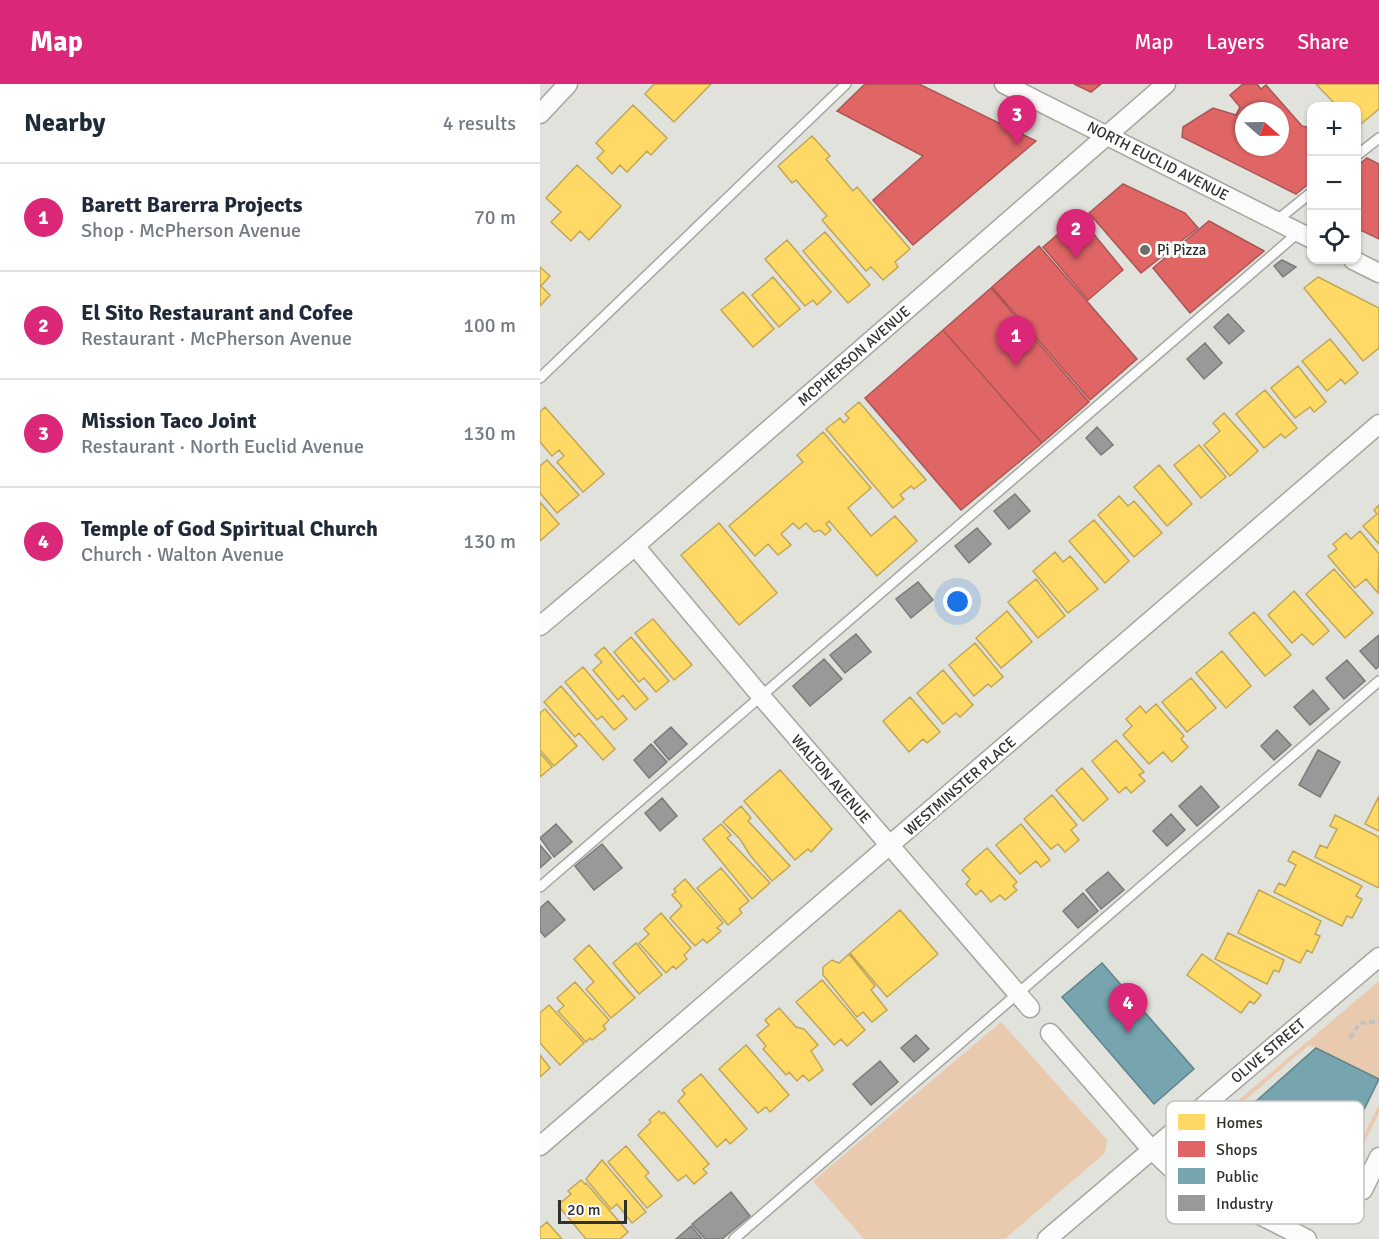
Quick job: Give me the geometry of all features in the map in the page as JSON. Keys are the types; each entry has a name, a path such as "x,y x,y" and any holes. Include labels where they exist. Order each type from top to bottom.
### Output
{"street":[{"path":"540,114 568,84"},
{"name":"NORTH EUCLID AVENUE","path":"1004,84 1305,235"},
{"name":"MCPHERSON AVENUE","path":"540,626 1166,84"},
{"path":"1361,264 1379,273"},
{"name":"WESTMINSTER PLACE","path":"540,1146 1379,424"},
{"name":"WALTON AVENUE","path":"635,546 889,847 1024,1002"},
{"name":"OLIVE STREET","path":"1208,1101 1379,957"},
{"path":"1050,1033 1166,1164"},
{"name":"OLIVE STREET","path":"1047,1239 1166,1136"},
{"path":"1364,1188 1379,1157"},
{"path":"1275,1224 1306,1239"}],"lane":[{"path":"540,378 846,84"},
{"path":"1361,152 1379,138"},
{"path":"1276,221 1307,195"},
{"path":"540,887 760,695 1305,235"},
{"path":"734,1239 1024,1002 1379,681"}],"path":[{"path":"1350,1038 1360,1023 1379,1022"}],"shaded area":[{"path":"1379,981 1379,1079 1309,1045 1244,1101 1237,1101"},
{"path":"1001,1022 1107,1140 1105,1153 1005,1239 864,1239 813,1181"},
{"path":"1379,1104 1379,1113 1364,1143 1364,1134"}],"building: Homes":[{"path":"654,84 711,84 674,122 645,94"},
{"path":"1316,84 1379,84 1379,109 1361,124 1361,102 1333,102"},
{"path":"633,105 667,138 651,155 647,151 627,172 620,165 612,174 597,158 604,151 596,143"},
{"path":"812,136 830,156 826,159 853,191 857,187 910,249 895,262 898,267 883,280 871,267 866,271 822,220 827,216 796,180 792,183 778,166"},
{"path":"577,165 621,206 589,240 580,231 571,241 551,222 561,212 546,198"},
{"path":"825,232 870,285 848,303 803,251"},
{"path":"787,240 831,292 817,305 813,300 805,306 765,259"},
{"path":"540,267 550,276 541,286 550,295 540,306"},
{"path":"773,277 800,309 779,327 752,295"},
{"path":"1318,277 1379,308 1379,348 1363,361 1304,288"},
{"path":"743,292 774,329 753,347 721,310"},
{"path":"1330,339 1358,373 1345,384 1341,379 1327,391 1302,361"},
{"path":"1298,366 1326,402 1314,412 1310,407 1295,418 1271,388"},
{"path":"1265,390 1297,428 1285,438 1281,434 1264,448 1236,414"},
{"path":"859,402 926,480 914,489 911,486 900,495 904,499 893,508 826,429 840,418 844,423 849,418 845,414"},
{"path":"545,407 604,474 583,492 557,462 564,456 559,450 552,456 540,442 540,412"},
{"path":"1224,413 1258,451 1230,476 1204,445 1220,431 1213,423"},
{"path":"823,432 871,488 848,508 871,536 895,516 917,541 877,576 829,521 826,524 831,530 825,535 820,530 814,532 806,523 799,529 793,523 781,534 791,545 778,555 768,544 755,556 729,526 803,462 797,455"},
{"path":"1199,445 1226,477 1201,498 1174,465"},
{"path":"547,460 579,495 557,513 540,493 540,466"},
{"path":"1159,465 1192,504 1167,526 1134,487"},
{"path":"1119,496 1128,506 1134,501 1162,533 1134,557 1098,515"},
{"path":"540,502 559,524 540,541"},
{"path":"1379,505 1379,544 1363,526 1377,514 1374,510"},
{"path":"1094,520 1129,561 1105,583 1069,541"},
{"path":"719,523 777,593 739,625 681,555"},
{"path":"1360,531 1379,554 1378,593 1366,579 1355,588 1328,556 1337,549 1333,544 1346,533 1351,539"},
{"path":"1055,552 1063,562 1070,556 1098,589 1068,613 1033,571"},
{"path":"1334,569 1373,613 1345,638 1306,594"},
{"path":"1036,579 1065,616 1038,638 1008,602"},
{"path":"1294,591 1329,631 1313,645 1302,634 1292,643 1268,615"},
{"path":"1007,611 1032,642 1001,668 976,638"},
{"path":"1254,612 1291,655 1265,676 1229,633"},
{"path":"653,619 692,665 674,680 635,633"},
{"path":"631,637 669,681 656,692 644,678 639,682 614,652"},
{"path":"975,643 1003,677 991,687 988,684 974,696 949,665"},
{"path":"604,647 648,699 635,710 623,695 618,700 593,670 602,662 595,655"},
{"path":"1222,651 1251,686 1226,708 1196,673"},
{"path":"583,667 627,719 614,730 602,716 597,720 565,682"},
{"path":"943,670 973,705 960,717 956,713 943,724 917,693"},
{"path":"1191,678 1216,708 1187,732 1162,702"},
{"path":"561,686 615,749 603,760 579,733 575,737 544,702"},
{"path":"910,697 940,732 927,743 923,739 909,752 883,721"},
{"path":"1156,704 1184,736 1181,739 1188,747 1172,762 1163,752 1149,764 1123,735 1132,726 1126,719 1140,706 1146,713"},
{"path":"545,709 577,746 554,766 540,750 540,713"},
{"path":"1116,740 1144,772 1139,775 1145,781 1131,793 1126,787 1119,793 1092,761"},
{"path":"540,753 552,767 540,777"},
{"path":"1082,768 1108,799 1083,821 1056,790"},
{"path":"780,770 832,829 811,852 808,849 795,860 744,801"},
{"path":"1052,795 1077,825 1071,830 1079,840 1065,852 1058,844 1051,849 1024,819"},
{"path":"1379,796 1379,831 1365,824"},
{"path":"741,806 751,818 748,821 790,866 772,881 740,839 723,822"},
{"path":"1335,815 1379,837 1379,888 1315,857 1320,845 1327,848 1337,829 1330,826"},
{"path":"721,824 731,835 727,838 770,883 752,899 703,839"},
{"path":"1021,824 1050,860 1041,867 1036,861 1020,874 996,845"},
{"path":"987,848 1017,882 1013,886 1017,890 1005,900 1000,895 991,902 981,890 976,895 966,884 970,879 962,870"},
{"path":"1293,851 1362,886 1356,896 1362,899 1352,918 1347,916 1342,926 1274,892 1279,883 1285,886 1296,865 1288,861"},
{"path":"721,868 749,901 739,909 742,913 728,925 697,888"},
{"path":"685,879 723,923 717,928 721,931 707,943 703,939 695,946 670,918 682,906 672,895 676,892 674,889"},
{"path":"1259,890 1321,921 1315,934 1320,936 1312,953 1307,950 1300,963 1238,933"},
{"path":"900,910 938,954 887,997 850,953"},
{"path":"661,913 691,948 684,955 687,959 676,969 673,966 666,973 639,943 649,934 644,929"},
{"path":"1228,933 1284,960 1279,972 1274,970 1267,984 1215,959"},
{"path":"636,943 662,975 639,994 613,963"},
{"path":"589,945 635,998 611,1018 586,989 594,982 574,959"},
{"path":"849,954 875,986 871,990 887,1010 872,1022 863,1012 857,1017 823,975 823,967 832,960 839,963"},
{"path":"1202,954 1261,995 1254,1004 1250,1001 1241,1013 1187,975"},
{"path":"822,980 865,1030 847,1046 841,1039 834,1045 796,1002"},
{"path":"575,982 609,1020 603,1026 606,1029 586,1042 558,1011 564,1006 557,998"},
{"path":"549,1005 584,1043 560,1065 540,1043 540,1013"},
{"path":"779,1008 796,1027 804,1029 818,1045 811,1051 823,1070 809,1081 803,1075 797,1081 789,1072 786,1075 763,1049 766,1046 757,1035 769,1025 765,1020"},
{"path":"746,1045 789,1095 770,1112 766,1107 758,1113 719,1069"},
{"path":"540,1055 550,1068 540,1077"},
{"path":"701,1074 747,1129 730,1144 726,1139 717,1147 678,1101 685,1094 682,1090"},
{"path":"659,1111 662,1114 664,1112 709,1164 703,1169 707,1173 694,1184 686,1175 678,1181 638,1135"},
{"path":"626,1146 649,1173 645,1176 662,1196 647,1208 608,1162"},
{"path":"602,1160 646,1212 632,1223 617,1204 611,1209 586,1179"},
{"path":"581,1180 628,1232 620,1239 586,1239 558,1205 571,1194 568,1191"},
{"path":"547,1222 562,1239 540,1239 540,1228"}],"building: Shops":[{"path":"865,84 919,84 1036,141 913,245 873,200 923,156 837,111"},
{"path":"1074,84 1101,84 1091,92"},
{"path":"1243,84 1257,84 1261,89 1266,85 1281,102 1236,102 1230,95"},
{"path":"1213,108 1235,115 1235,156 1289,156 1289,111 1302,126 1307,127 1307,185 1296,194 1182,137 1183,127"},
{"path":"1367,158 1379,164 1379,239 1361,230 1361,163"},
{"name":"Pi Pizza","path":"1123,184 1185,213 1198,228 1141,273 1089,213"},
{"path":"1079,216 1123,270 1088,300 1043,247"},
{"path":"1209,221 1264,251 1190,313 1153,268"},
{"path":"1039,246 1137,359 1090,400 992,287"},
{"path":"991,288 1089,402 1042,443 943,330"},
{"path":"943,330 1042,443 961,510 865,398"}],"building: Public":[{"path":"1102,963 1194,1069 1154,1104 1062,997"},
{"path":"1316,1048 1379,1079 1364,1110 1364,1101 1256,1101"}],"building: Industry":[{"path":"1282,260 1296,267 1283,277 1274,266"},
{"path":"1228,314 1244,331 1229,344 1214,327"},
{"path":"1205,343 1222,363 1204,379 1187,359"},
{"path":"1097,427 1113,445 1101,455 1086,438"},
{"path":"1015,494 1030,511 1009,529 994,511"},
{"path":"977,528 991,544 969,563 955,546"},
{"path":"918,582 933,600 911,618 896,599"},
{"path":"856,634 871,652 845,673 830,655"},
{"path":"1379,635 1379,666 1376,669 1360,651"},
{"path":"824,659 842,679 810,706 793,686"},
{"path":"1347,660 1365,681 1344,699 1326,678"},
{"path":"1313,690 1329,709 1310,725 1294,707"},
{"path":"671,727 687,744 669,760 654,742"},
{"path":"1277,730 1291,745 1274,760 1261,746"},
{"path":"651,744 667,762 649,778 634,760"},
{"path":"1318,750 1340,762 1320,797 1299,785"},
{"path":"1201,786 1219,807 1197,826 1179,806"},
{"path":"662,798 677,816 660,831 645,813"},
{"path":"1171,814 1185,830 1167,846 1153,831"},
{"path":"556,824 572,842 554,857 540,838"},
{"path":"602,844 622,868 594,890 575,866"},
{"path":"540,845 551,858 540,868"},
{"path":"1108,872 1124,890 1101,909 1086,890"},
{"path":"1083,893 1098,911 1078,928 1063,911"},
{"path":"548,901 565,920 545,937 540,931 540,908"},
{"path":"916,1035 929,1049 914,1062 901,1048"},
{"path":"880,1061 898,1082 871,1105 853,1084"},
{"path":"731,1192 750,1216 722,1239 705,1239 692,1224"},
{"path":"691,1226 702,1239 676,1239"}],"place":[{"name":"Mission Taco Joint","path":"1017,145"},
{"name":"Pi Pizza","path":"1145,250"},
{"name":"El Sito Restaurant and Cofee","path":"1076,259"},
{"name":"Barett Barerra Projects","path":"1016,366"},
{"name":"Temple of God Spiritual Church","path":"1128,1033"}]}
